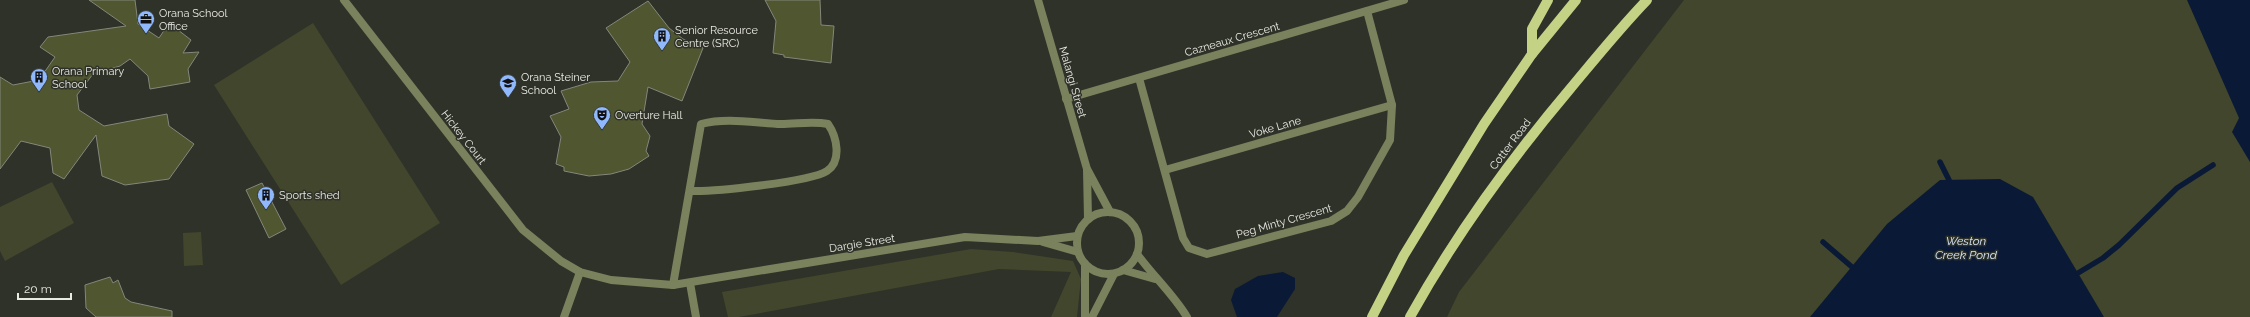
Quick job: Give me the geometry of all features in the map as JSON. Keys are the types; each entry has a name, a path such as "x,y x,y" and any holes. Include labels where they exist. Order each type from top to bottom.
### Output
{"main road":[{"path":"1532,54 1532,29 1548,0"},
{"path":"1372,317 1404,254 1484,124 1532,54 1576,0"},
{"name":"Cotter Road","path":"1410,317 1434,273 1519,150 1621,27 1648,0"}],"street":[{"name":"Hickey Court","path":"344,0 523,230 561,261 580,272 611,280 673,285 690,283"},
{"name":"Malangi Street","path":"1038,0 1087,169 1110,212"},
{"name":"Cazneaux Crescent","path":"1066,99 1404,0"},
{"name":"Peg Minty Crescent","path":"1139,78 1183,238 1190,248 1197,252 1207,254 1331,221 1347,211 1358,197 1390,140 1392,105 1367,11"},
{"name":"Voke Lane","path":"1165,170 1392,105"},
{"path":"673,285 701,124 713,121 782,124 821,122 828,124 833,131 836,155 833,166 826,172 778,182 706,192 690,191"},
{"name":"Malangi Street","path":"1087,169 1088,219"},
{"path":"1110,212 1124,216 1134,226 1138,235 1137,254 1129,266 1114,274 1103,274 1093,271 1085,264 1078,252 1077,236 1081,226 1088,219 1098,213 1110,212"},
{"name":"Dargie Street","path":"690,283 966,237 1038,240 1077,236"},
{"name":"Dargie Street","path":"1038,240 1078,252"},
{"path":"1137,254 1155,279 1176,300 1186,317"},
{"path":"1085,264 1085,317"},
{"path":"1123,270 1155,279"},
{"path":"564,317 580,272"},
{"path":"1092,317 1114,274"},
{"path":"690,283 696,317"}],"green space":[{"path":"1684,0 2250,0 2250,317 1447,317 1459,292"},
{"path":"313,23 440,223 341,285 214,85"},
{"path":"52,182 74,223 5,261 0,251 0,207"},
{"path":"201,232 203,265 184,266 183,233"},
{"path":"971,249 1013,252 1073,261 1081,279 1077,317 1051,317 1071,272 999,269 739,317 728,317 722,292"}],"water":[{"path":"2187,0 2250,0 2250,162 2232,132 2239,118"},
{"name":"Weston Creek Pond","path":"2000,179 2033,197 2104,317 1810,317 1887,224 1940,180"},
{"path":"1283,272 1295,278 1295,289 1277,317 1237,317 1231,300 1235,289 1258,276"}],"building":[{"name":"Orana Primary School","path":"89,0 135,0 138,24 159,38 169,23 191,40 183,53 199,52 188,69 190,82 150,89 148,76 130,59 120,66 93,74 77,95 79,110 104,126 167,114 169,126 194,144 169,179 125,185 102,176 96,135 64,179 53,173 50,148 21,141 0,169 0,77 13,85 39,80 55,57 40,47 48,37 126,26"},
{"path":"765,0 820,0 821,25 834,26 831,63 784,57 784,55 773,53 776,21"},
{"path":"648,1 669,28 683,39 703,48 682,101 648,87 642,124 650,136 646,151 649,156 629,169 611,174 589,176 564,171 564,167 556,164 561,137 550,116 569,109 561,91 591,82 618,81 630,62 606,28"},
{"name":"Sports shed","path":"262,183 286,229 269,238 246,190"},
{"path":"110,277 113,283 118,280 125,298 131,302 172,311 172,317 96,317 86,308 85,285"}],"waterway":[{"path":"1940,162 1949,180"},
{"path":"2078,273 2103,258 2119,245 2177,188 2213,165"},
{"path":"1823,242 1852,267"}],"place":[{"name":"Orana School Office","path":"146,34"},
{"name":"Senior Resource Centre (SRC)","path":"662,51"},
{"name":"Orana Primary School","path":"39,92"},
{"name":"Orana Steiner School","path":"508,98"},
{"name":"Overture Hall","path":"602,130"},
{"name":"Sports shed","path":"266,210"}]}
